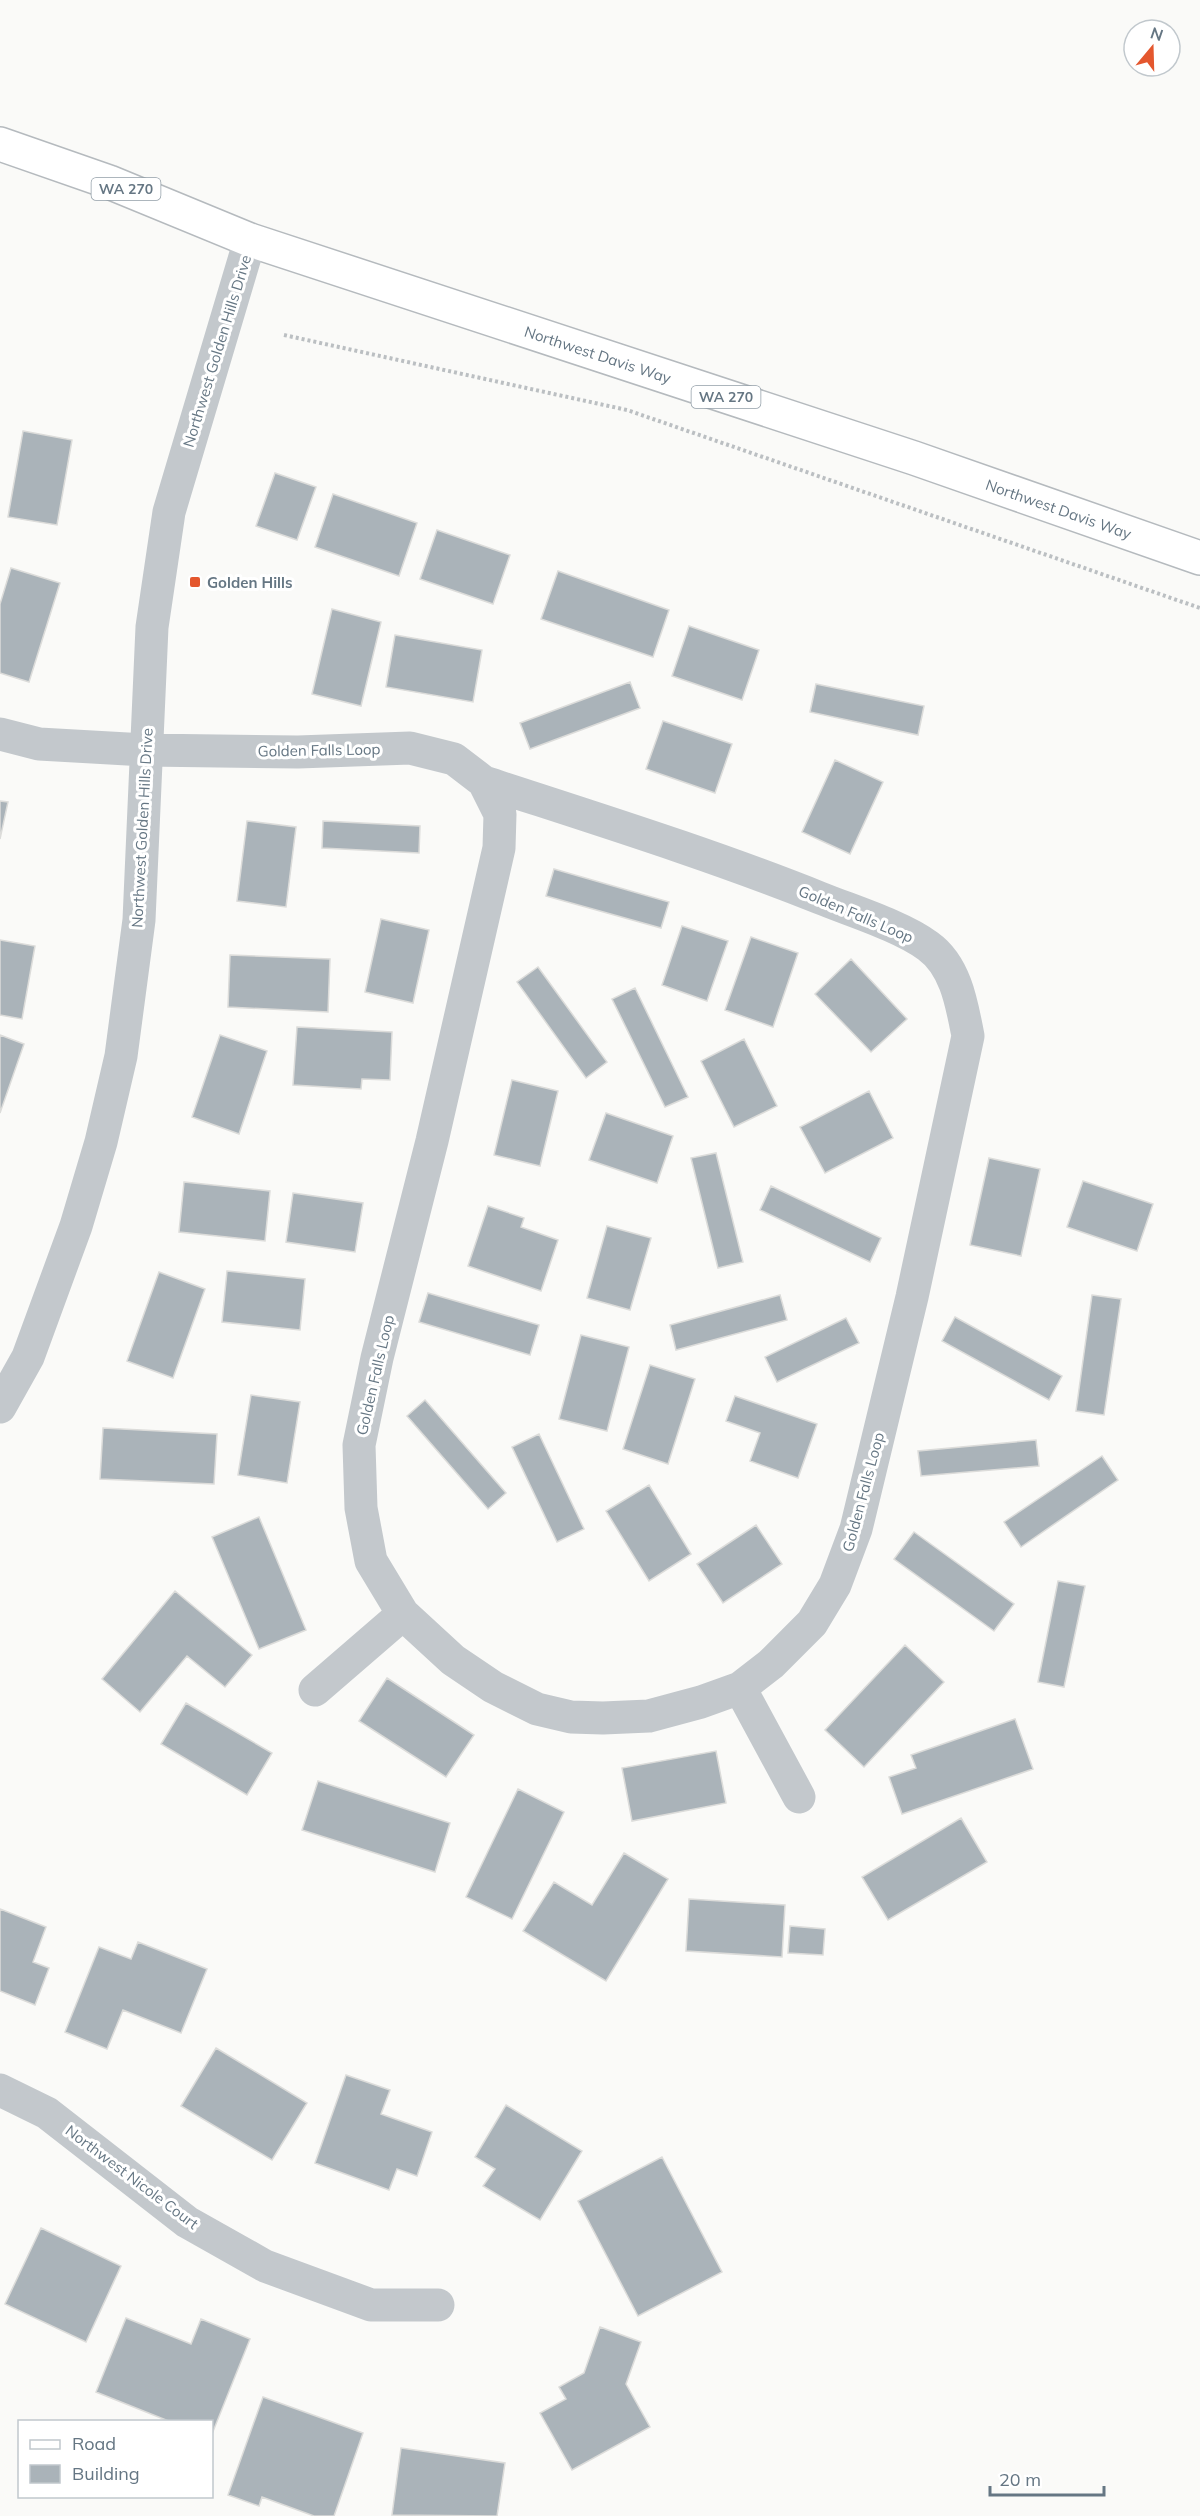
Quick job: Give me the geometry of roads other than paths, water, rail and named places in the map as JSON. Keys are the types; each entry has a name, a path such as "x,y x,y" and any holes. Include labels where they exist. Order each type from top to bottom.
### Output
{"main road":[{"name":"Northwest Davis Way","path":"0,144 109,182 250,240 914,458 1200,558"}],"street":[{"name":"Northwest Golden Hills Drive","path":"0,1407 27,1357 72,1238 101,1142 121,1056 139,920 152,627 169,512 250,240"},
{"name":"Golden Falls Loop","path":"0,734 39,744 146,750 298,752 410,748 454,759 484,782 745,868 886,924 929,946 946,967 959,992 968,1036 962,1071 912,1297 856,1529 835,1585 812,1623 771,1664 740,1688 649,1716 571,1717 537,1709 493,1687 453,1660 403,1614 371,1561 362,1508 359,1445 377,1358 432,1141 499,848 500,814 484,782"},
{"path":"315,1690 403,1614"},
{"path":"740,1688 799,1797"},
{"name":"Northwest Nicole Court","path":"0,2090 47,2113 187,2222 265,2266 371,2305 438,2306"}],"place":[{"name":"Golden Hills","path":"195,582"}]}
